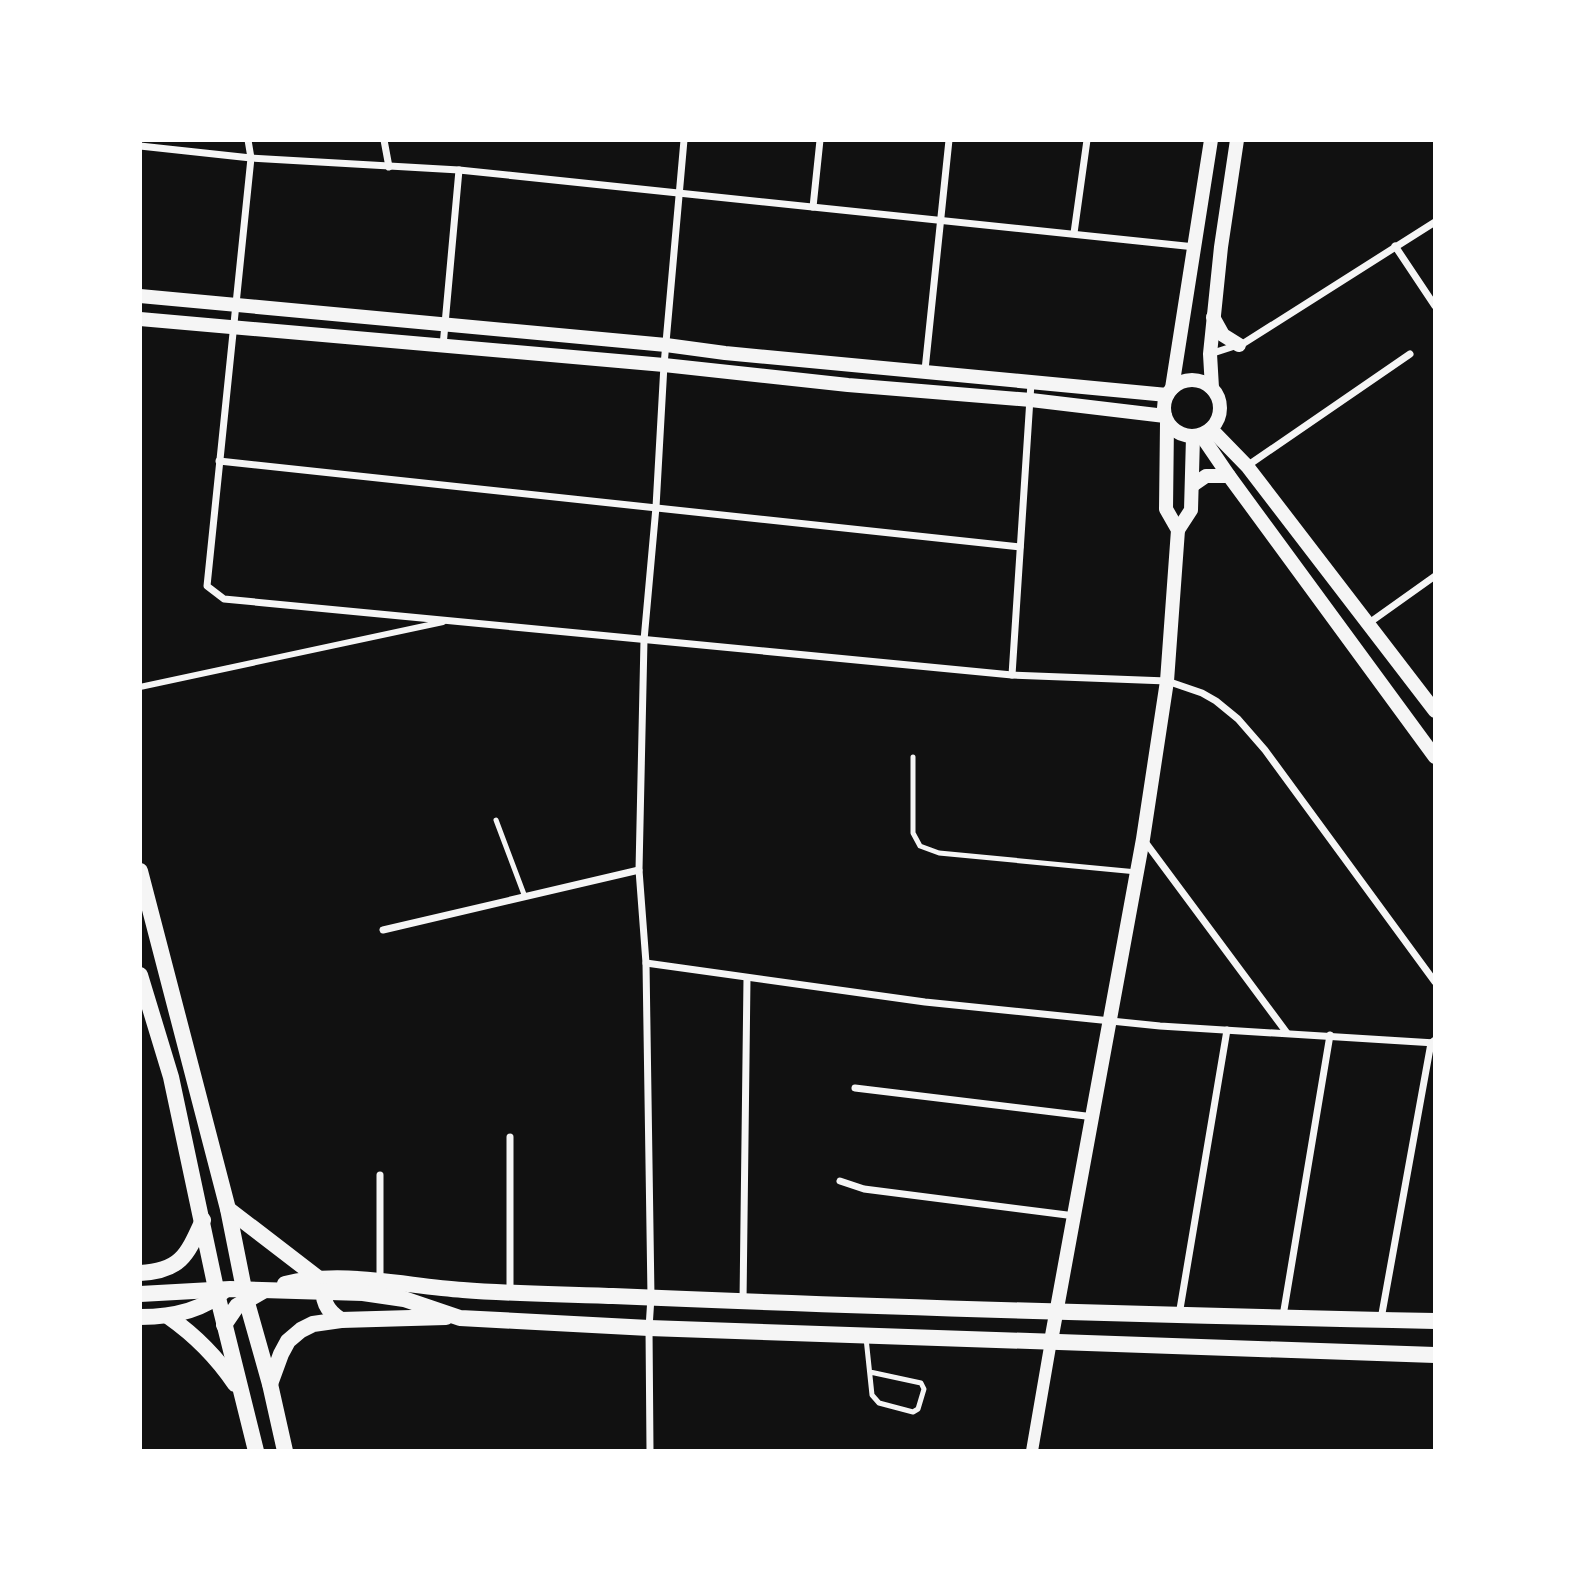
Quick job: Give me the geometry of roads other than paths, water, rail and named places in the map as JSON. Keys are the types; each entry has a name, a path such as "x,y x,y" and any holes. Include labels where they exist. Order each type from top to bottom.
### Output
{"main road":[{"path":"1178,530 1166,509 1164,405 1169,392 1195,247 1211,140"},
{"path":"1212,388 1210,354 1213,317 1237,140"},
{"path":"140,296 1031,382 1169,392 1181,382 1192,380 1203,382 1212,388 1220,409 1218,420 1202,433 1192,485 1191,510 1178,530 1167,681 1143,839 1051,1341"},
{"path":"1213,317 1223,335 1239,345"},
{"path":"140,319 1031,400 1166,419 1178,433 1202,433 1247,466 1435,711"},
{"path":"1202,433 1229,476 1435,757"},
{"path":"1192,485 1206,476 1229,476"},
{"path":"140,871 228,1209 246,1299 270,1384 285,1451"},
{"path":"140,975 171,1077 224,1325 256,1451"},
{"path":"228,1209 324,1278"},
{"path":"140,1273 161,1272 173,1266 193,1243 203,1220"},
{"path":"154,1317 164,1308 169,1298 166,1279 161,1272"},
{"path":"154,1317 186,1312 218,1298 240,1273"},
{"path":"324,1278 326,1306 331,1314 341,1321"},
{"path":"224,1325 237,1306 246,1299 272,1287 324,1278 380,1281 464,1291 743,1302 1435,1321"},
{"path":"140,1294 230,1289 363,1293 404,1299 456,1317"},
{"path":"404,1299 464,1291"},
{"path":"154,1317 201,1341 241,1394"},
{"path":"270,1384 288,1341 300,1330 313,1324 456,1317 649,1328 1435,1355"}],"street":[{"path":"248,140 251,158 207,586 224,599 1012,675 1167,681 1202,693 1238,719 1265,750 1435,982"},
{"path":"384,140 389,167"},
{"path":"650,1451 651,1297 646,963 639,870 644,640 656,507 677,193 684,140"},
{"path":"813,207 820,140"},
{"path":"925,370 949,140"},
{"path":"1074,233 1087,140"},
{"path":"140,146 251,158 459,170 1195,247"},
{"path":"443,346 459,170"},
{"path":"1210,354 1239,345 1435,222"},
{"path":"1395,246 1435,306"},
{"path":"1247,466 1410,354"},
{"path":"1012,675 1031,382"},
{"path":"219,461 1020,547"},
{"path":"1369,623 1435,576"},
{"path":"140,687 449,621"},
{"path":"1143,839 1287,1033"},
{"path":"383,930 639,870"},
{"path":"646,963 925,1002 1111,1021 1434,1042 1381,1320"},
{"path":"743,1302 747,978"},
{"path":"1179,1315 1227,1030"},
{"path":"1283,1316 1329,1035"},
{"path":"855,1088 1094,1117"},
{"path":"510,1137 510,1291"},
{"path":"380,1175 380,1281"},
{"path":"840,1181 864,1189 1076,1216"},
{"path":"1032,1451 1051,1341"}],"lane":[{"path":"913,757 913,833 920,846 939,853 1137,872"},
{"path":"496,820 525,897"},
{"path":"865,1335 872,1395 879,1403 913,1412 918,1409 924,1389 920,1383 870,1372"}]}
